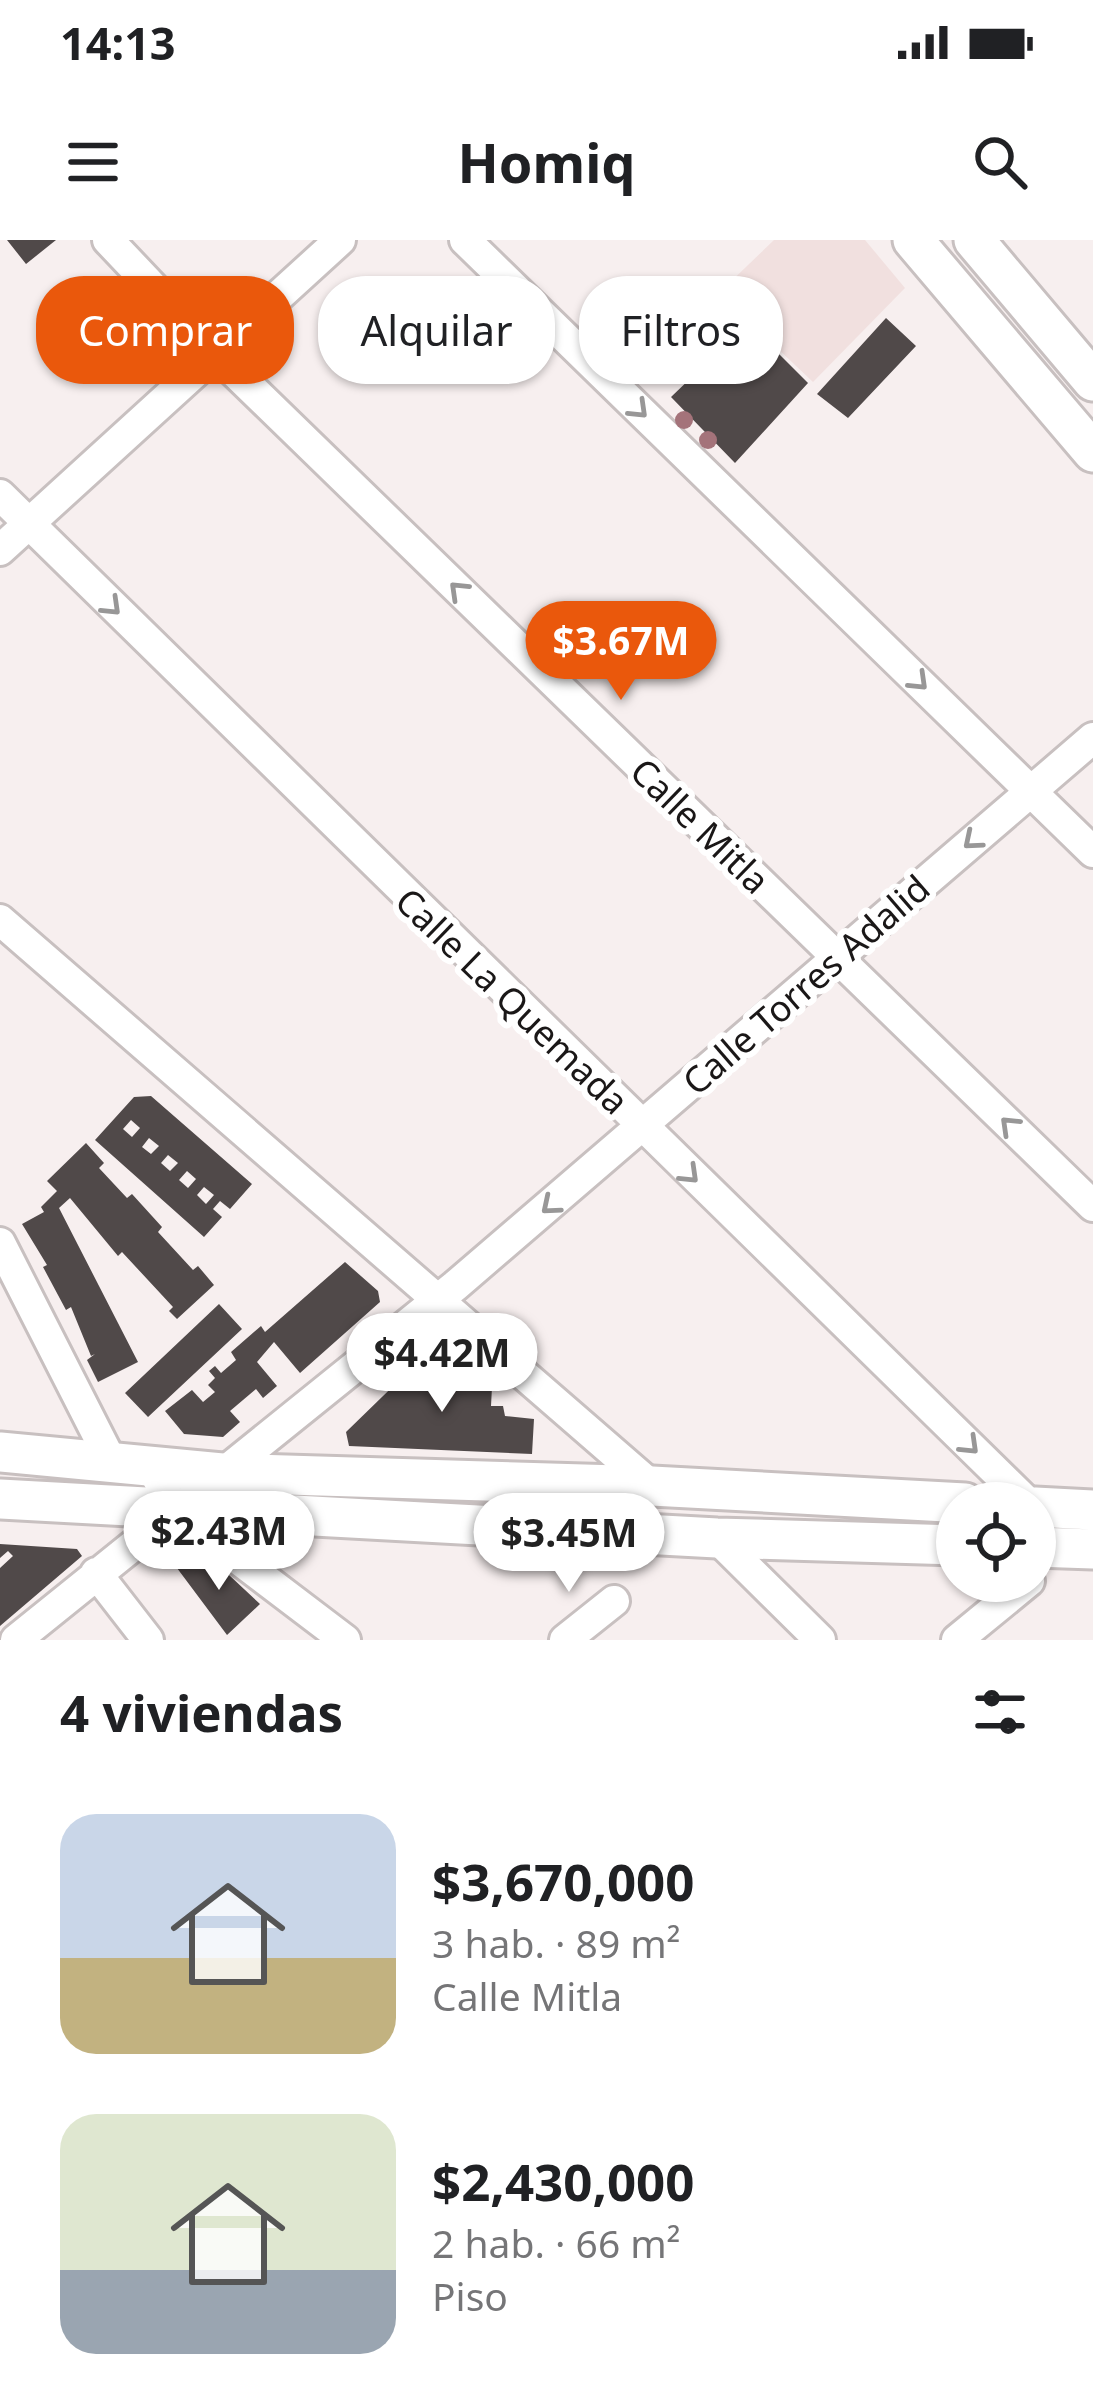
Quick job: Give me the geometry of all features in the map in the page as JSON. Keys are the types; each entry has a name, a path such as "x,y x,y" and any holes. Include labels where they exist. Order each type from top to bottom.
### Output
{"main road":[{"path":"913,240 1093,452"},
{"path":"974,240 1093,381"},
{"path":"0,1452 221,1473 652,1486 936,1501"},
{"path":"0,1499 717,1538 936,1544"},
{"path":"1056,1508 1093,1510"}],"street":[{"name":"Calle Mitla","path":"107,240 141,276"},
{"path":"294,283 340,240"},
{"path":"465,240 1093,852"},
{"path":"0,550 185,384"},
{"name":"Calle Mitla","path":"247,384 1093,1206"},
{"name":"Calle La Quemada","path":"0,495 1007,1482"},
{"name":"Calle Torres Adalid","path":"16,1640 437,1300 1093,738"},
{"path":"0,920 652,1486"},
{"path":"0,1243 112,1463"},
{"path":"152,1468 175,1511 343,1640"},
{"path":"717,1538 820,1640"},
{"path":"96,1573 148,1640"},
{"path":"565,1640 614,1601"},
{"path":"957,1640 1004,1602"}],"shaded area":[{"path":"774,240 865,240 905,288 813,382 783,354 783,276 737,276"}],"building":[{"path":"7,240 56,240 26,264"},
{"path":"886,318 916,346 848,418 817,394"},
{"path":"783,358 808,383 735,463 671,397 685,384 783,384"},
{"path":"151,1096 252,1184 230,1209 220,1201 213,1209 222,1217 204,1237 95,1140 134,1097","holes":["131,1120 140,1128 132,1137 123,1129","149,1138 159,1146 151,1154 142,1147","168,1155 178,1163 170,1171 161,1163","187,1171 196,1179 188,1188 179,1180","204,1187 214,1195 206,1204 197,1195"]},
{"path":"86,1143 104,1163 99,1168 127,1198 132,1194 162,1227 158,1232 214,1285 177,1319 169,1311 173,1307 122,1252 118,1256 70,1198 59,1208 138,1362 98,1382 87,1360 95,1354 91,1356 71,1307 66,1310 22,1224 44,1212 41,1207 57,1191 47,1181"},
{"path":"345,1262 378,1291 380,1302 300,1373 274,1342 257,1362 277,1386 263,1398 256,1389 230,1411 240,1422 223,1437 184,1434 165,1411 192,1390 203,1402 215,1392 208,1385 215,1378 209,1371 215,1366 221,1373 236,1360 231,1352 261,1326 265,1332"},
{"path":"219,1304 242,1329 148,1417 125,1393"},
{"path":"419,1361 469,1364 492,1387 491,1406 503,1406 505,1416 534,1419 532,1454 349,1446 346,1432"},
{"path":"0,1544 77,1549 82,1556 0,1626 0,1568 13,1556 8,1551 0,1558"},
{"path":"214,1561 260,1604 227,1635 174,1564"}]}
